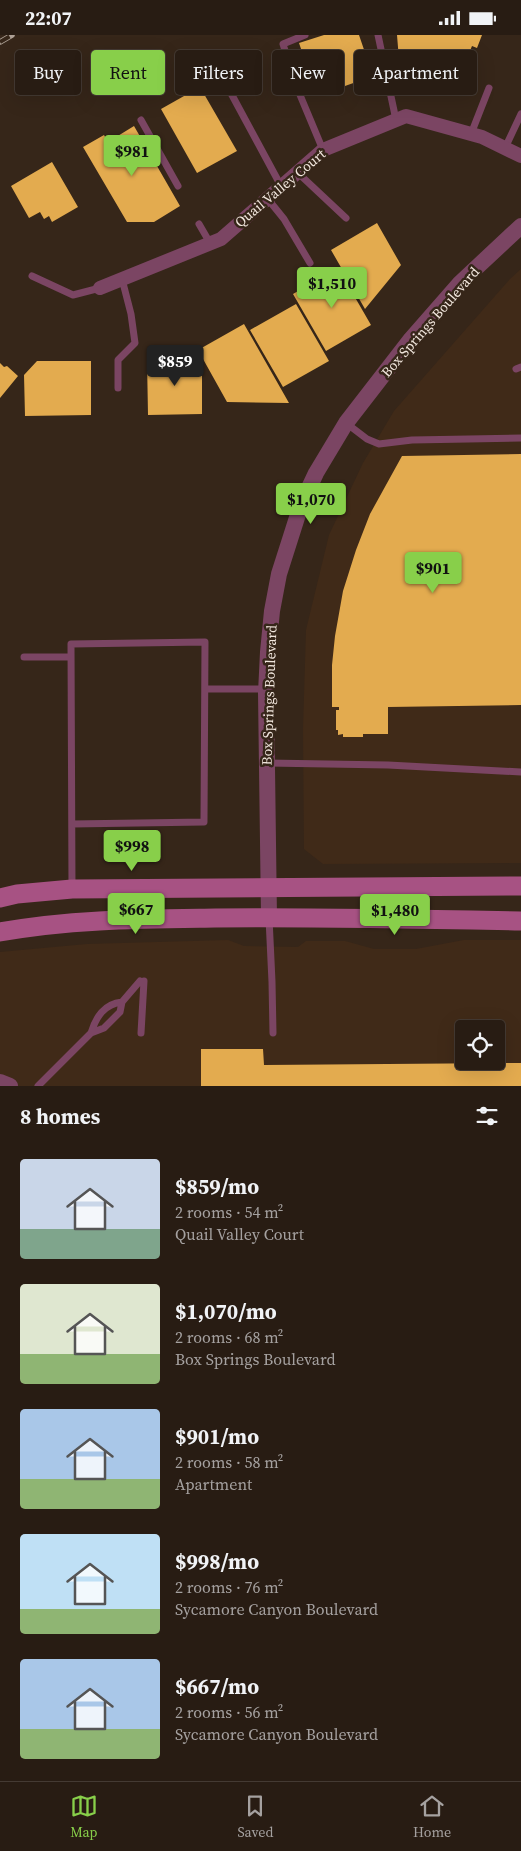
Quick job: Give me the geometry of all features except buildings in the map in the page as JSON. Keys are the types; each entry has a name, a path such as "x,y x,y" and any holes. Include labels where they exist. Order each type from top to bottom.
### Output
{"main road":[{"path":"0,898 17,894 72,889 521,886"},
{"path":"0,932 20,928 119,919 269,917 521,921"}],"street":[{"name":"Quail Valley Court","path":"100,287 221,239 322,150 406,116 482,137 521,156"},
{"name":"Box Springs Boulevard","path":"269,917 266,689 272,611 279,574 301,505 316,473 346,423 411,339 460,283 521,226"},
{"path":"0,1081 10,1086"}],"lane":[{"path":"305,35 283,44 294,83 322,150"},
{"path":"378,35 396,120"},
{"path":"470,134 489,88"},
{"path":"233,95 282,186"},
{"path":"506,148 521,113"},
{"path":"141,120 178,186"},
{"path":"298,171 346,218"},
{"path":"267,198 284,219 310,263"},
{"path":"199,224 210,243"},
{"path":"32,275 73,295 100,287"},
{"path":"118,389 118,361 135,343 131,314 122,279"},
{"path":"346,423 366,439 379,444 412,441 521,438"},
{"path":"72,824 204,822 205,642 71,644 72,889"},
{"path":"24,657 71,657"},
{"path":"205,689 266,689"},
{"path":"266,763 388,765 521,772"},
{"path":"269,917 273,1033"},
{"path":"38,1086 90,1033 104,1028 120,1012 122,1002 142,981 142,1033"},
{"path":"90,1033 94,1021 102,1011 111,1003 122,1002"}],"shaded area":[{"path":"521,269 521,863 323,864 304,849 303,729 306,630 329,535 363,463 394,411 510,279"},
{"path":"228,940 244,946 298,947 306,941 345,941 374,949 416,949 464,940 521,940 521,1086 0,1086 0,952 87,944"}],"railway":[{"path":"0,42 12,35"}]}
